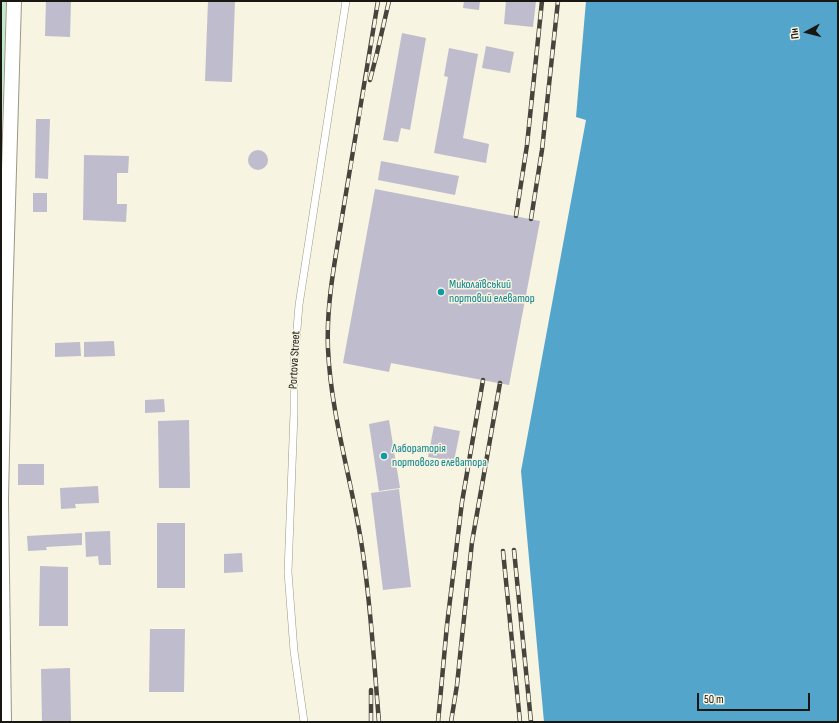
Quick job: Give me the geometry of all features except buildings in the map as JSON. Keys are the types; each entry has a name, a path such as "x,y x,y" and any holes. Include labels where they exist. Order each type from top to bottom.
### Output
{"street":[{"path":"4,722 1,500 14,1"}],"lane":[{"name":"Portova Street","path":"304,722 294,651 288,572 294,412 294,365 299,305 346,1"}],"green space":[{"path":"1,1 6,1 1,159"}],"water":[{"path":"586,1 838,1 838,722 544,722 521,471 586,120 576,117"}],"railway":[{"path":"378,1 335,262 330,297 328,349 337,424 362,547 370,613 379,722"},
{"path":"370,80 389,1"},
{"path":"516,216 527,145 542,1"},
{"path":"531,219 542,150 558,1"},
{"path":"438,722 447,625 462,502 483,380"},
{"path":"451,722 457,685 472,542 500,383"},
{"path":"514,550 531,722"},
{"path":"503,551 520,722"},
{"path":"371,690 371,722"}],"place":[{"name":"Миколаївський портовий елеватор","path":"441,292"},
{"name":"Лабораторія портового елеватора","path":"384,456"}]}
